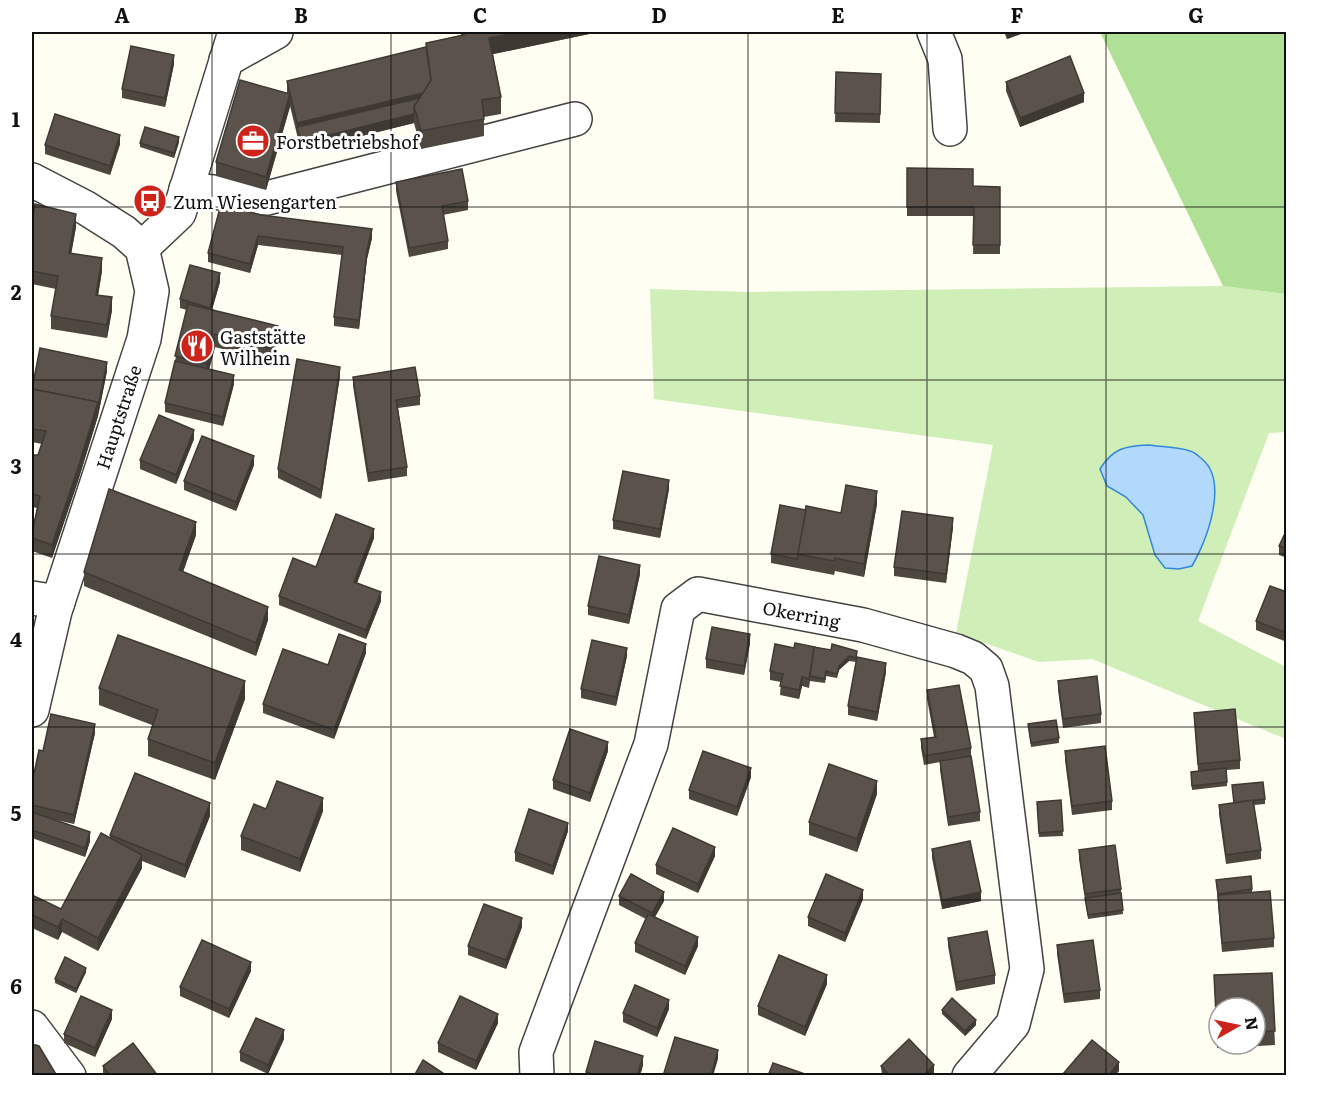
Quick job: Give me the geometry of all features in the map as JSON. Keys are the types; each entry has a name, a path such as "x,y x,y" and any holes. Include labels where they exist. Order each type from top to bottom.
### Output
{"street":[{"path":"32,180 105,220 124,232 142,248 179,213 231,46 276,32"},
{"path":"934,32 945,59 950,129"},
{"path":"186,189 267,198 575,119"},
{"name":"Hauptstraße","path":"32,710 45,600 144,339 152,291 142,248"},
{"name":"Okerring","path":"537,1076 536,1052 651,744 678,609 698,594 863,625 956,651 973,658 986,669 992,686 1027,969 1013,1024 969,1076"},
{"path":"32,1027 69,1076"}],"green space":[{"path":"1100,32 1286,32 1286,294 1223,286"},
{"path":"1223,286 1286,294 1286,432 1269,433 1198,621 1286,667 1286,739 1092,659 1039,662 956,633 993,445 654,399 650,289 748,292"}],"water":[{"path":"1149,445 1195,453 1210,469 1214,481 1213,511 1204,542 1192,566 1179,569 1165,568 1155,555 1143,515 1126,497 1107,486 1100,469 1115,452 1133,446"}],"building":[{"path":"463,32 520,32 489,38 501,97 482,100 484,119 421,131 414,106 431,80 426,43 464,35"},
{"path":"131,46 174,55 165,98 122,89"},
{"path":"426,47 431,80 423,93 297,123 287,81"},
{"path":"1070,56 1084,93 1020,118 1006,82"},
{"path":"836,72 881,74 880,114 835,113"},
{"name":"Forstbetriebshof","path":"240,80 290,94 266,177 216,162"},
{"path":"420,98 414,106 414,114 301,142 297,127"},
{"path":"55,114 120,135 110,166 45,145"},
{"path":"145,127 179,137 174,153 140,143"},
{"path":"907,168 973,169 973,186 1000,187 1000,245 973,245 974,207 907,207"},
{"path":"462,169 468,201 442,206 448,241 409,248 396,182"},
{"path":"35,204 76,214 69,253 102,258 96,295 112,297 107,325 51,316 58,276 32,271 32,223"},
{"path":"221,204 261,215 372,229 367,250 359,320 334,317 343,247 258,236 250,264 208,253"},
{"path":"190,265 220,273 210,308 180,299"},
{"path":"188,304 278,326 272,349 215,334 207,364 175,356"},
{"path":"40,348 107,362 98,407 98,402 32,389"},
{"path":"297,359 340,367 321,490 278,469"},
{"path":"175,361 234,375 223,417 165,403"},
{"path":"415,367 420,396 396,400 407,467 368,473 353,377"},
{"path":"32,389 98,402 52,545 32,538 40,496 32,494 32,455 38,455 46,431 32,429"},
{"path":"159,415 194,430 176,475 140,460"},
{"path":"202,436 254,456 236,502 184,481"},
{"path":"623,471 669,480 660,529 613,520"},
{"path":"846,485 877,491 864,564 797,554 806,506 841,513"},
{"path":"109,489 196,522 179,570 268,607 256,643 84,572"},
{"path":"780,505 806,510 797,559 771,554"},
{"path":"902,511 953,518 946,574 894,567"},
{"path":"336,514 374,529 354,582 381,592 366,630 279,596 293,558 316,567"},
{"path":"1287,529 1287,549 1279,546"},
{"path":"599,556 640,565 629,615 588,606"},
{"path":"1270,586 1287,592 1287,633 1256,621"},
{"path":"712,627 750,634 744,666 706,659"},
{"path":"339,634 366,644 334,730 263,704 283,649 328,665"},
{"path":"118,635 245,681 215,763 148,739 158,710 99,688"},
{"path":"592,640 627,648 616,697 581,689"},
{"path":"795,643 815,647 809,679 802,677 799,690 780,686 783,674 770,671 775,644 794,648"},
{"path":"832,644 857,651 856,658 849,656 839,666 837,674 826,671 825,679 810,676 814,647 831,650"},
{"path":"857,657 886,663 877,712 848,706"},
{"path":"1097,676 1101,714 1063,719 1058,681"},
{"path":"959,685 971,748 924,756 921,739 936,737 927,690"},
{"path":"1235,709 1240,760 1198,764 1194,713"},
{"path":"51,714 95,724 74,815 32,805 32,783 39,750 43,751"},
{"path":"1056,720 1059,738 1031,743 1028,724"},
{"path":"570,729 608,742 590,793 553,780"},
{"path":"1105,746 1112,801 1072,806 1065,751"},
{"path":"703,751 751,768 737,807 689,790"},
{"path":"971,756 980,812 948,817 940,761"},
{"path":"829,764 877,781 857,839 809,822"},
{"path":"1226,768 1227,782 1192,786 1191,772"},
{"path":"135,773 210,803 185,865 110,835"},
{"path":"277,781 323,798 300,859 241,836 254,804 266,809"},
{"path":"1263,782 1265,799 1234,803 1232,785"},
{"path":"1061,800 1063,831 1039,833 1037,802"},
{"path":"1253,800 1261,850 1226,855 1219,805"},
{"path":"529,809 568,823 553,866 515,852"},
{"path":"32,812 90,832 85,848 32,830"},
{"path":"673,828 715,847 698,884 656,865"},
{"path":"101,833 142,855 98,938 62,919 58,927 32,915 32,895 61,909"},
{"path":"970,841 981,892 942,900 932,849"},
{"path":"1115,845 1121,889 1085,894 1079,850"},
{"path":"631,874 664,892 652,913 619,896"},
{"path":"826,874 863,890 845,933 808,917"},
{"path":"1251,876 1252,889 1218,894 1216,880"},
{"path":"1270,891 1274,938 1222,943 1218,895"},
{"path":"1121,893 1123,910 1088,915 1085,898"},
{"path":"484,904 522,918 506,960 468,946"},
{"path":"648,914 698,937 685,966 635,943"},
{"path":"987,931 995,975 956,982 948,938"},
{"path":"202,940 251,962 229,1009 180,987"},
{"path":"1093,940 1100,990 1064,994 1057,945"},
{"path":"779,955 827,975 805,1027 758,1006"},
{"path":"65,957 86,968 76,989 55,979"},
{"path":"1272,973 1275,1031 1267,1031 1267,996 1215,996 1214,975"},
{"path":"635,985 669,1000 657,1028 623,1013"},
{"path":"81,996 112,1010 95,1048 64,1034"},
{"path":"460,996 498,1014 476,1061 438,1043"},
{"path":"952,998 976,1020 965,1031 942,1010"},
{"path":"256,1018 284,1030 268,1065 240,1052"},
{"path":"675,1037 718,1050 711,1076 663,1076"},
{"path":"909,1039 934,1065 923,1076 890,1076 881,1066"},
{"path":"1092,1040 1119,1062 1108,1076 1065,1076 1063,1074"},
{"path":"595,1041 643,1056 637,1076 598,1076 586,1072"},
{"path":"133,1043 158,1076 110,1076 103,1066"},
{"path":"32,1044 39,1046 57,1076 41,1076 32,1073"},
{"path":"423,1060 443,1073 442,1076 414,1076"},
{"path":"773,1063 808,1075 808,1076 768,1076"}],"place":[{"name":"Forstbetriebshof","path":"253,141"},
{"name":"Zum Wiesengarten","path":"150,201"},
{"name":"Gaststätte Wilhein","path":"197,346"}]}
